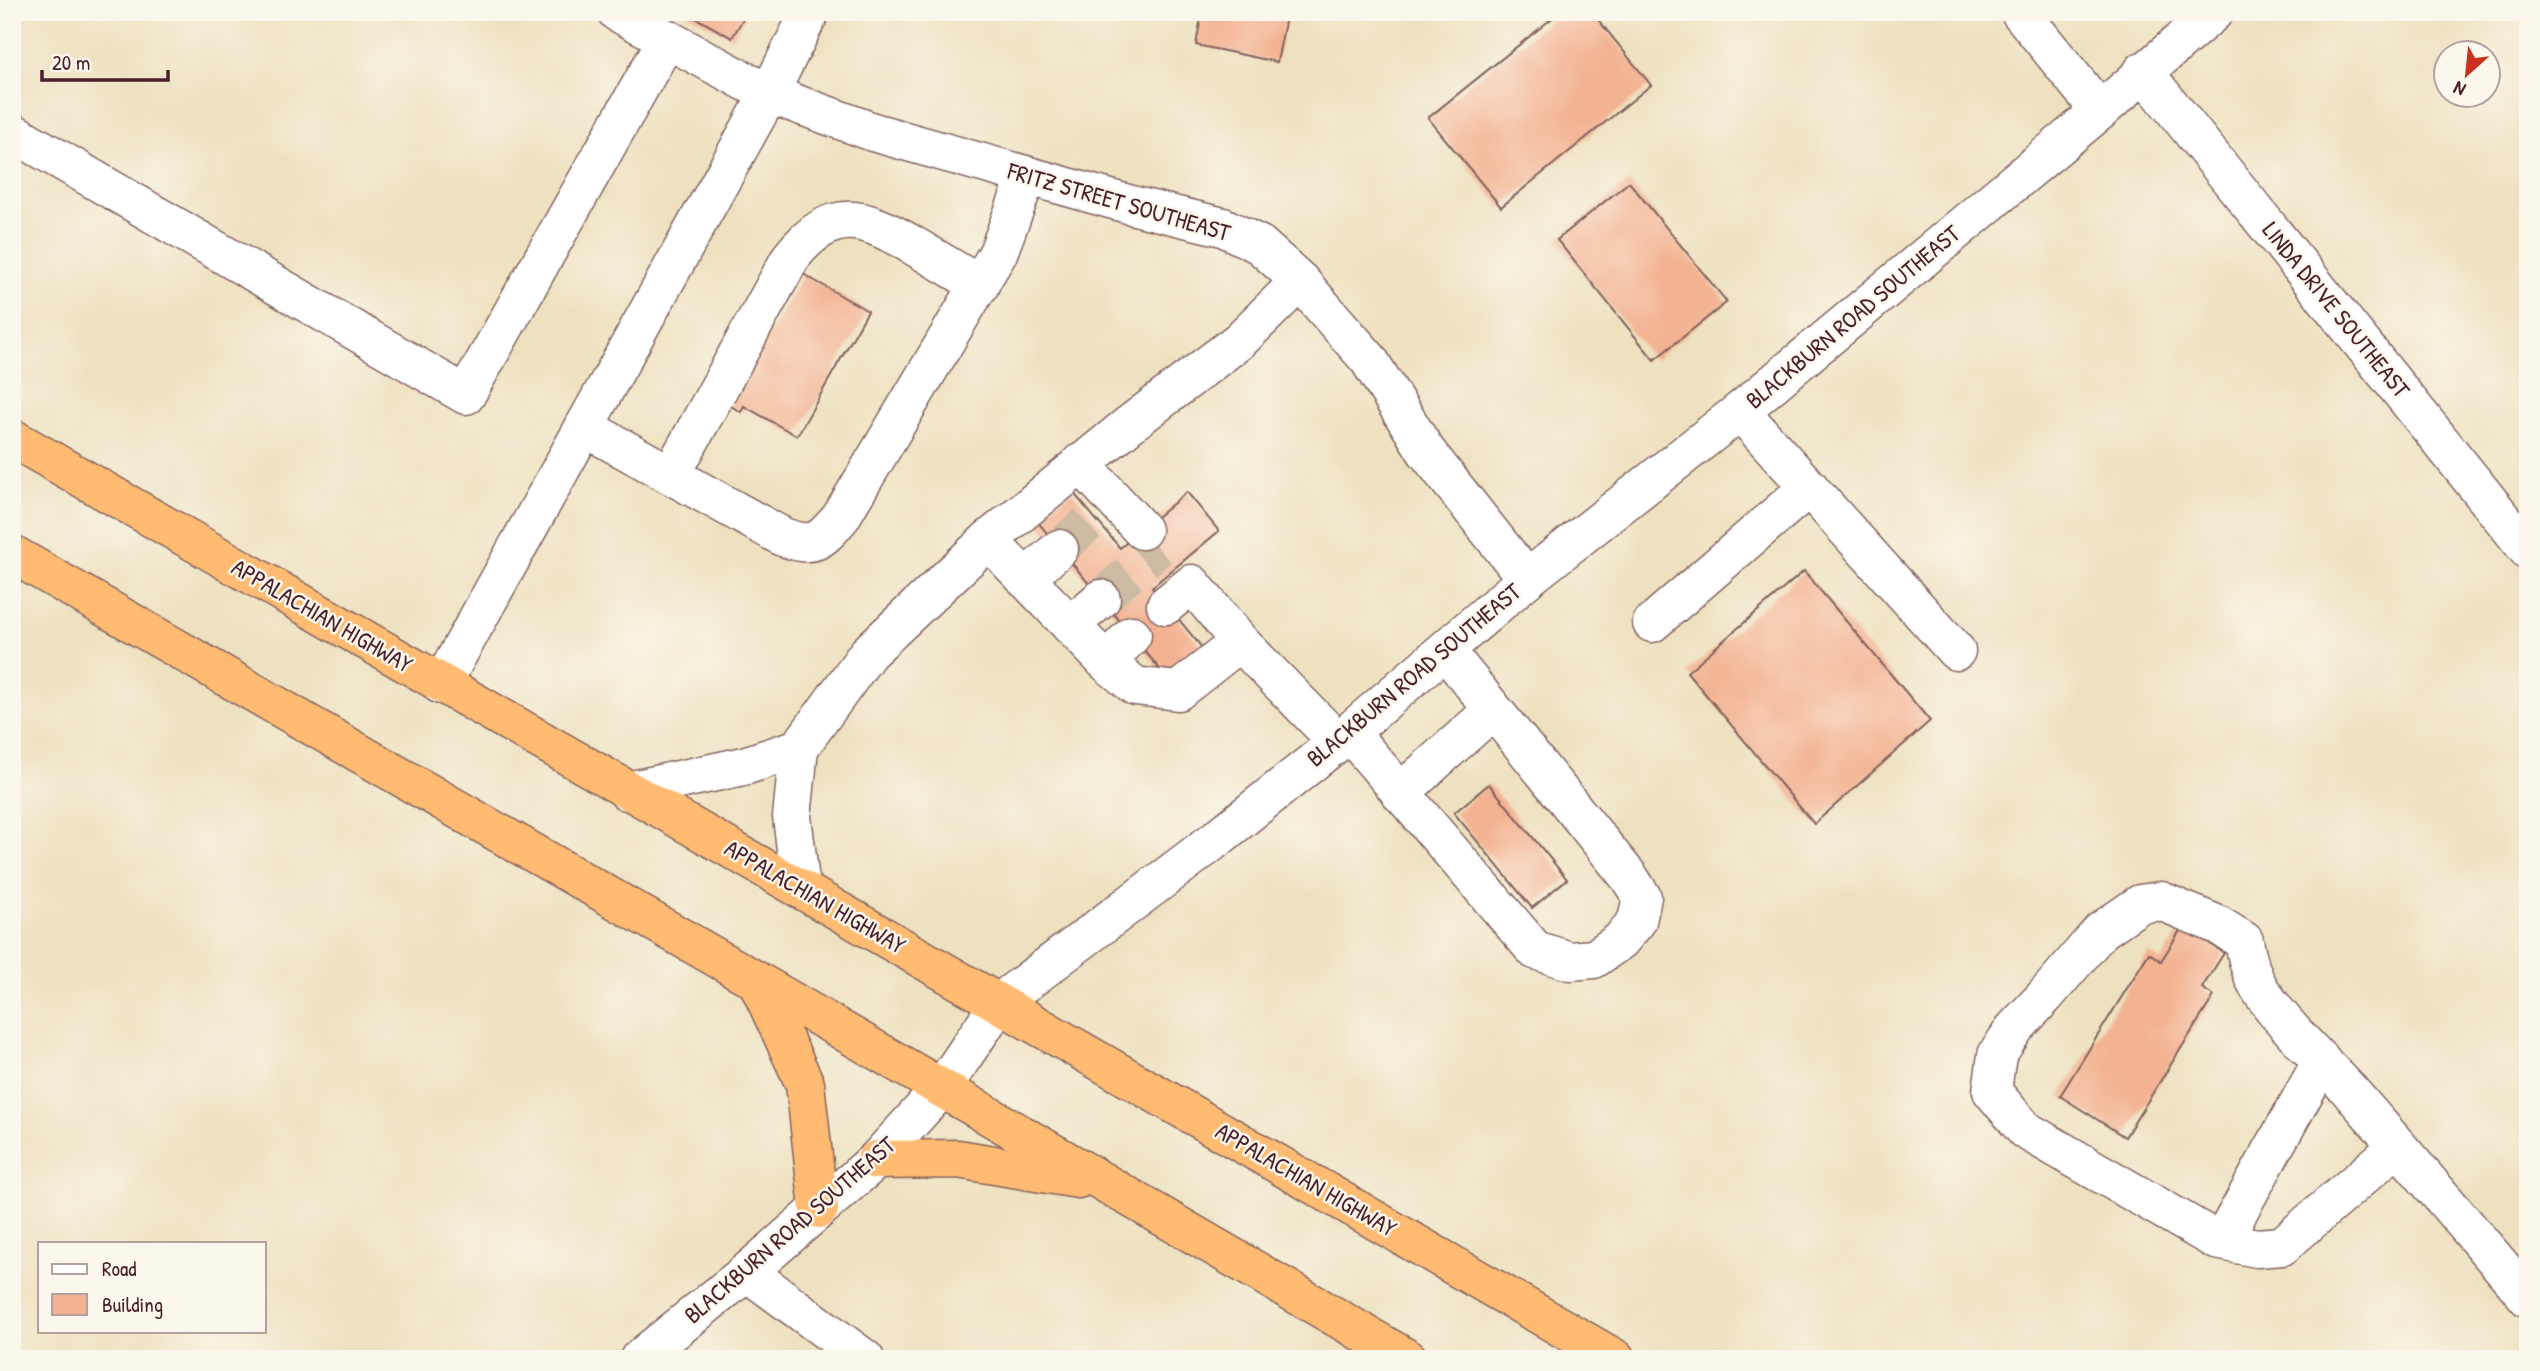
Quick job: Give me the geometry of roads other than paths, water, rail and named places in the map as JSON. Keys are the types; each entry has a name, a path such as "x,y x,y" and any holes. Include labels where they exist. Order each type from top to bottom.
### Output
{"highway":[{"name":"APPALACHIAN HIGHWAY","path":"12,438 1000,1002 1616,1359"},
{"path":"12,554 757,981 1408,1359"},
{"path":"757,981 805,1084 819,1209"},
{"path":"876,1160 958,1159 1102,1183"}],"street":[{"name":"FRITZ STREET SOUTHEAST","path":"617,12 769,94 873,132 1135,206 1223,227 1260,245 1300,281 1369,360 1426,451 1527,579"},
{"path":"441,685 769,94 810,12"},
{"path":"2020,12 2100,111"},
{"name":"BLACKBURN ROAD SOUTHEAST","path":"639,1359 747,1272 876,1160 942,1088 1000,1002 1208,846 1343,737 1527,579 1740,411 2100,111 2214,12"},
{"path":"12,132 466,395 667,39"},
{"name":"LINDA DRIVE SOUTHEAST","path":"2144,71 2528,550"},
{"path":"584,427 783,537 804,544 826,536 841,517 998,253 1027,176"},
{"path":"671,475 790,257 803,241 820,229 837,222 856,219 883,227 980,285"},
{"path":"801,890 792,817 799,748 868,653 988,540 1080,463 1239,341 1300,281"},
{"path":"1740,411 1956,651"},
{"path":"1080,463 1105,510 1142,530"},
{"path":"1652,623 1809,487"},
{"path":"988,540 1106,662 1135,686 1178,691 1240,642"},
{"path":"1025,579 1059,549"},
{"path":"1178,585 1400,793 1535,950 1570,961 1594,960 1620,941 1637,921 1642,897 1445,650"},
{"path":"1070,625 1101,599"},
{"path":"1106,662 1132,635"},
{"path":"1400,793 1493,709"},
{"path":"627,791 744,766 799,748"},
{"path":"2398,1146 2282,1246 2257,1248 2216,1240 2025,1130 1993,1091 1997,1055 2014,1029 2101,931 2140,904 2161,901 2218,925 2244,941 2248,961 2260,990 2398,1146 2528,1298"},
{"path":"2222,1241 2322,1061"},
{"path":"747,1272 865,1359"}],"tunnel":[{"path":"1059,549 1094,518"},
{"path":"1101,599 1158,548"}]}
